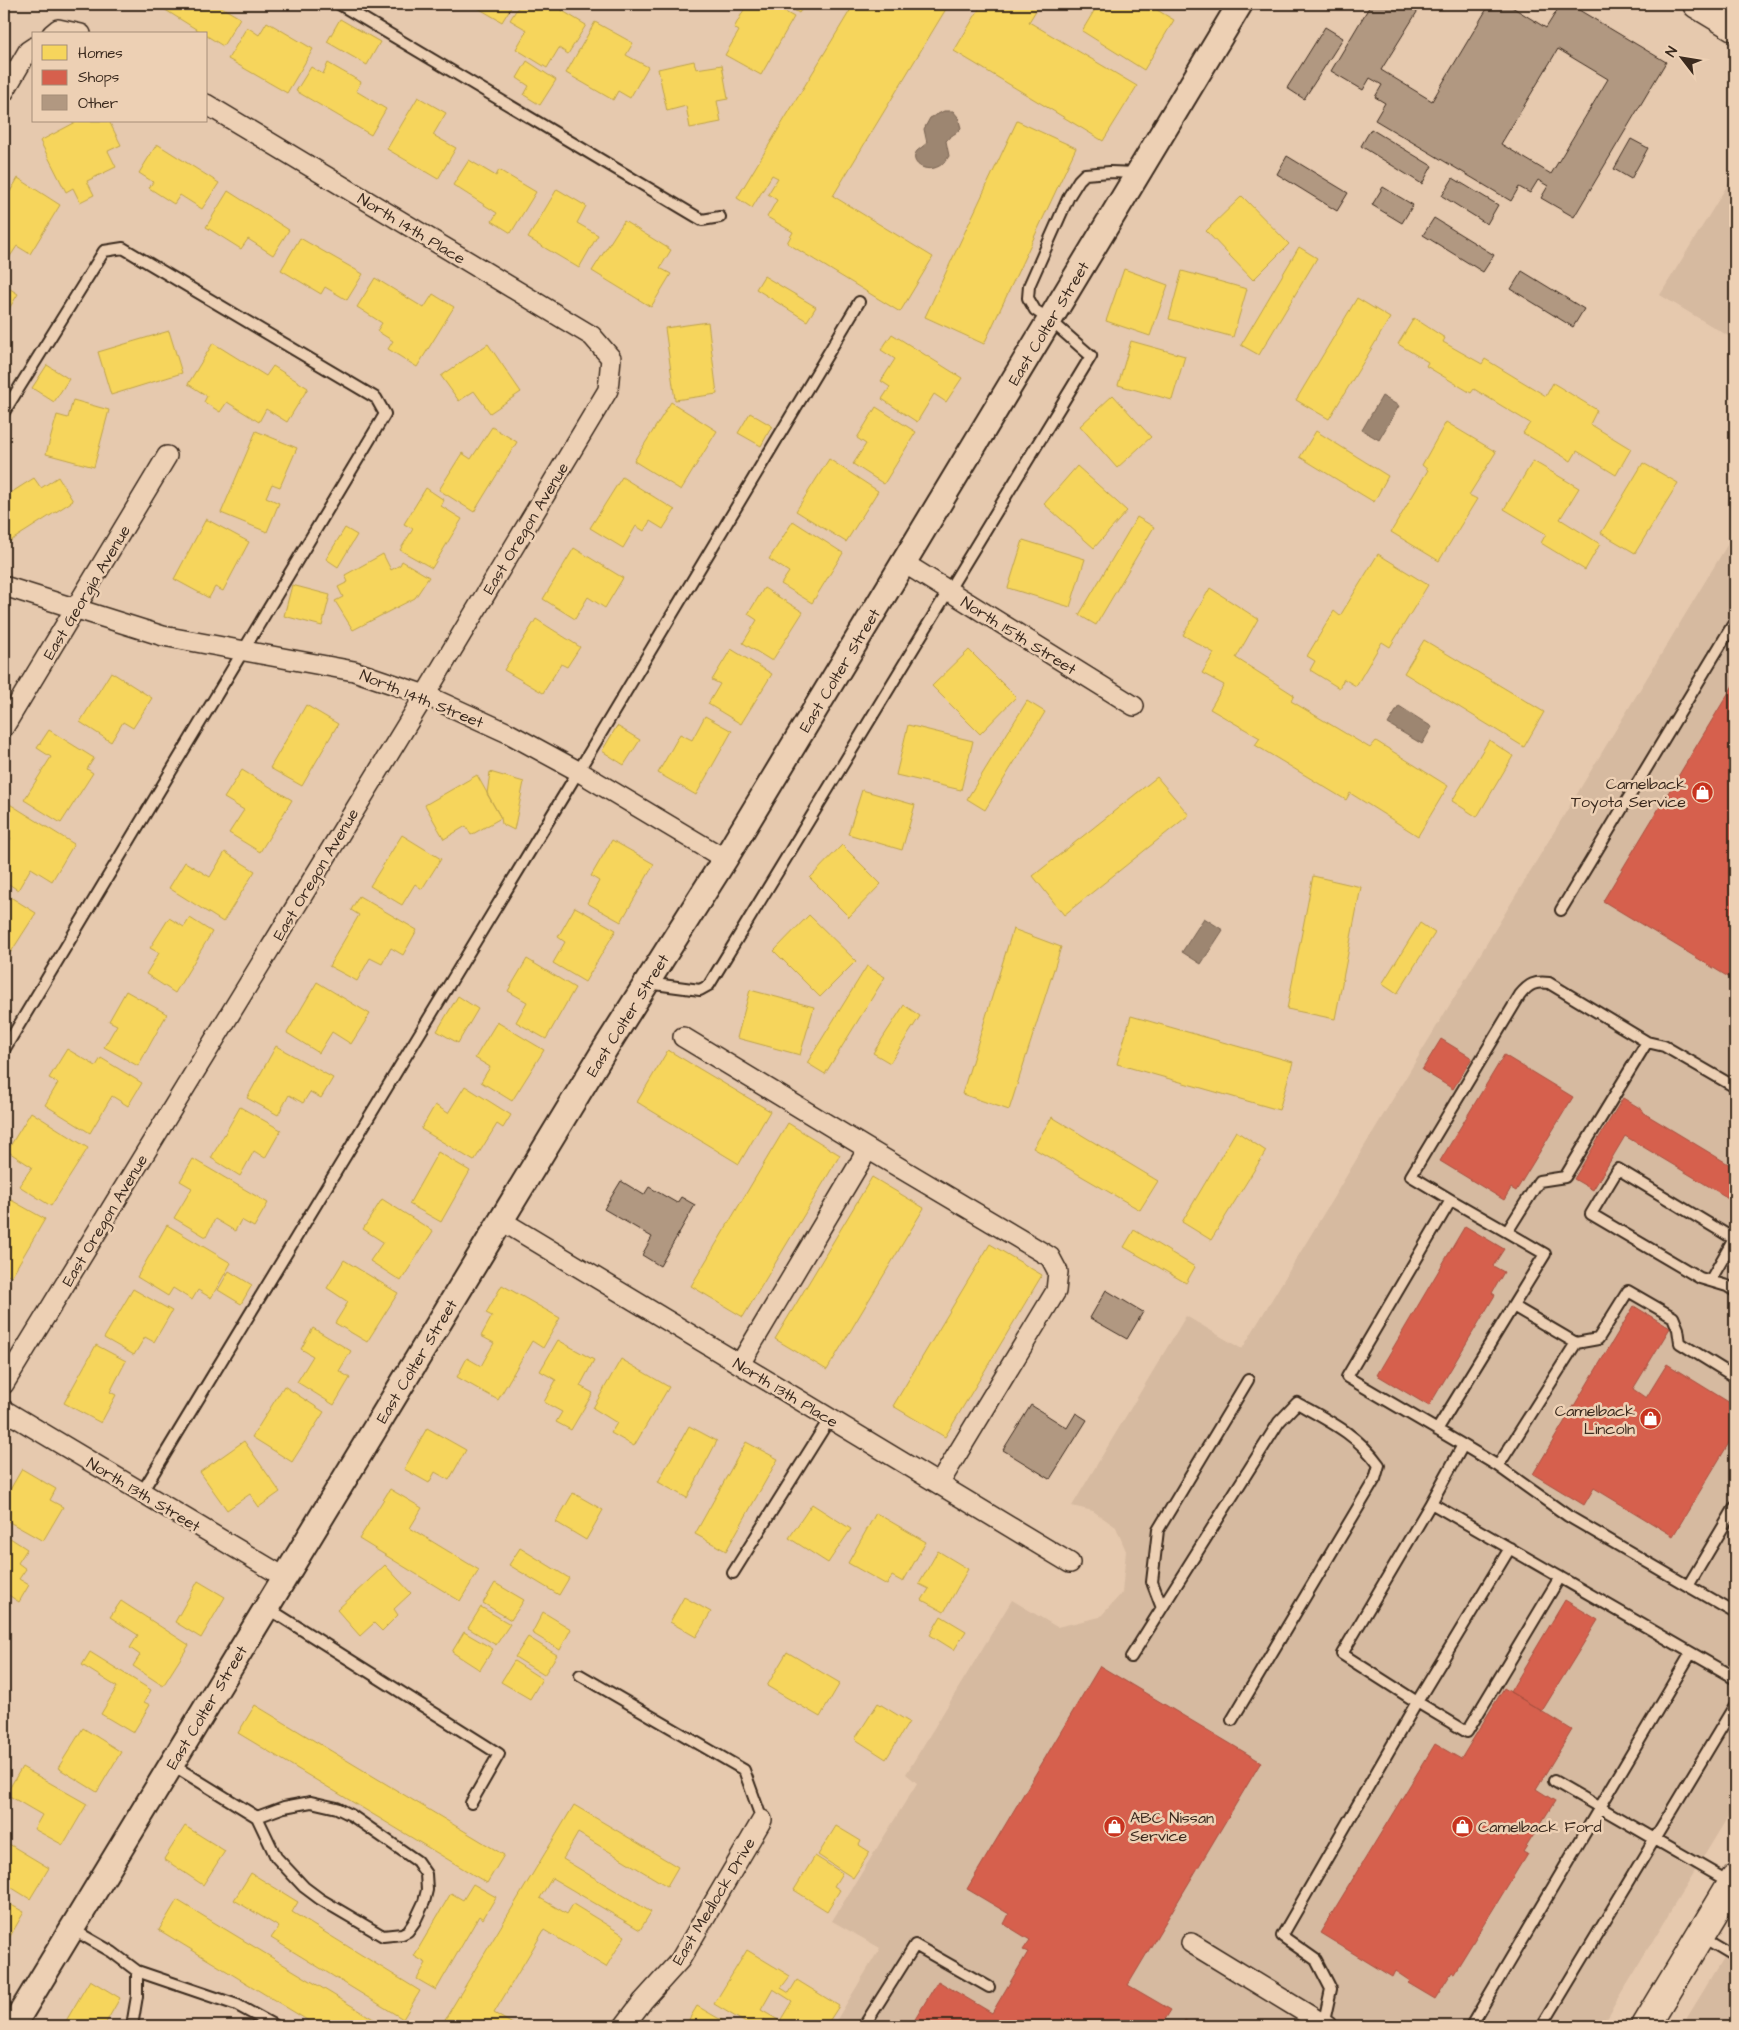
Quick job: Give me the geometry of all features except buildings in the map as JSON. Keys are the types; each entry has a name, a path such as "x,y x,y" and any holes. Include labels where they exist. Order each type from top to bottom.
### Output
{"main road":[{"path":"1697,4 1735,27"},
{"path":"1646,2026 1734,1881"}],"street":[{"name":"East Colter Street","path":"14,2026 284,1577 502,1221 604,1049 725,859 1240,4"},
{"path":"4,92 28,51 32,48"},
{"name":"North 14th Place","path":"208,105 592,336 611,358"},
{"name":"East Oregon Avenue","path":"4,1384 425,696 608,390 611,358"},
{"name":"East Georgia Avenue","path":"4,727 167,456"},
{"name":"North 15th Street","path":"904,563 1134,706"},
{"name":"North 14th Street","path":"4,586 163,636 354,671 425,696 508,733 725,859"},
{"path":"683,1037 1050,1257 1058,1272 1056,1291 939,1484"},
{"path":"740,1364 868,1149"},
{"name":"North 13th Place","path":"502,1221 1070,1563"},
{"name":"North 13th Street","path":"4,1410 284,1577"},
{"name":"East Medlock Drive","path":"624,2026 643,2001 680,1960 762,1820"},
{"path":"1191,1943 1325,2026"}],"lane":[{"path":"339,4 702,220 720,217"},
{"path":"646,983 700,990 709,985 1091,356 1050,320 1035,310 1028,298 1028,286 1069,196 1079,180 1086,174 1110,172 1139,173"},
{"path":"4,412 104,251 123,248 376,398 386,414 4,1050"},
{"path":"142,1492 578,772 859,302"},
{"path":"1561,910 1735,621"},
{"path":"1437,1430 1545,1254 1411,1176 1526,987 1537,982 1549,983 1647,1042 1664,1046 1735,1087"},
{"path":"1507,1232 1539,1181 1565,1177 1647,1042"},
{"path":"1710,1281 1734,1239 1618,1169 1592,1214 1700,1278 1710,1281 1727,1286 1735,1291"},
{"path":"1451,1200 1347,1377 1498,1466 1568,1516 1735,1612"},
{"path":"1513,1306 1576,1343 1598,1339 1628,1290 1673,1317 1678,1329 1680,1343 1735,1377"},
{"path":"1498,1466 1576,1343"},
{"path":"1162,1608 1152,1582 1158,1530 1248,1380"},
{"path":"1132,1657 1278,1422 1297,1404 1347,1431 1368,1450 1379,1465 1375,1479 1232,1720"},
{"path":"733,1573 830,1418"},
{"path":"1463,1445 1342,1654 1468,1732 1560,1577"},
{"path":"1431,1503 1735,1678"},
{"path":"1688,1586 1735,1507"},
{"path":"1325,2026 1331,1989 1316,1960 1282,1936 1417,1702 1510,1548"},
{"path":"266,1607 500,1754 471,1803"},
{"path":"1471,2026 1691,1653"},
{"path":"580,1675 744,1770 762,1820"},
{"path":"1542,2026 1735,1705"},
{"path":"171,1764 257,1817 276,1857 304,1887 320,1899 383,1936 402,1934 408,1931 415,1921 427,1890 426,1874 417,1861 351,1815 337,1808 312,1802 284,1807 257,1817"},
{"path":"1554,1781 1734,1881"},
{"path":"72,1929 112,1952 137,1971 237,2005 275,2026"},
{"path":"1700,1936 1735,1957"},
{"path":"864,2026 915,1946 989,1987"},
{"path":"132,2026 137,1996 137,1971"}],"shaded area":[{"path":"944,111 953,111 958,117 961,128 946,141 949,156 943,163 930,169 924,168 915,161 915,156 917,151 927,143 924,129 930,118"},
{"path":"1735,173 1735,340 1660,295"},
{"path":"1382,396 1399,406 1379,440 1362,430"},
{"path":"1735,532 1735,1805 1601,2026 833,2026 880,1948 832,1921 917,1783 906,1774 1012,1600 1057,1627 1100,1617 1122,1593 1126,1551 1116,1527 1093,1511 1072,1506 1186,1316 1242,1349"},
{"path":"1399,706 1432,727 1422,744 1388,724"},
{"path":"1204,918 1223,930 1201,964 1182,952"},
{"path":"1735,1939 1735,2026 1682,2026"}],"place":[{"name":"Camelback Toyota Service","path":"1702,792"},
{"name":"Camelback Lincoln","path":"1651,1419"},
{"name":"ABC Nissan Service","path":"1114,1826"},
{"name":"Camelback Ford","path":"1462,1826"}]}
